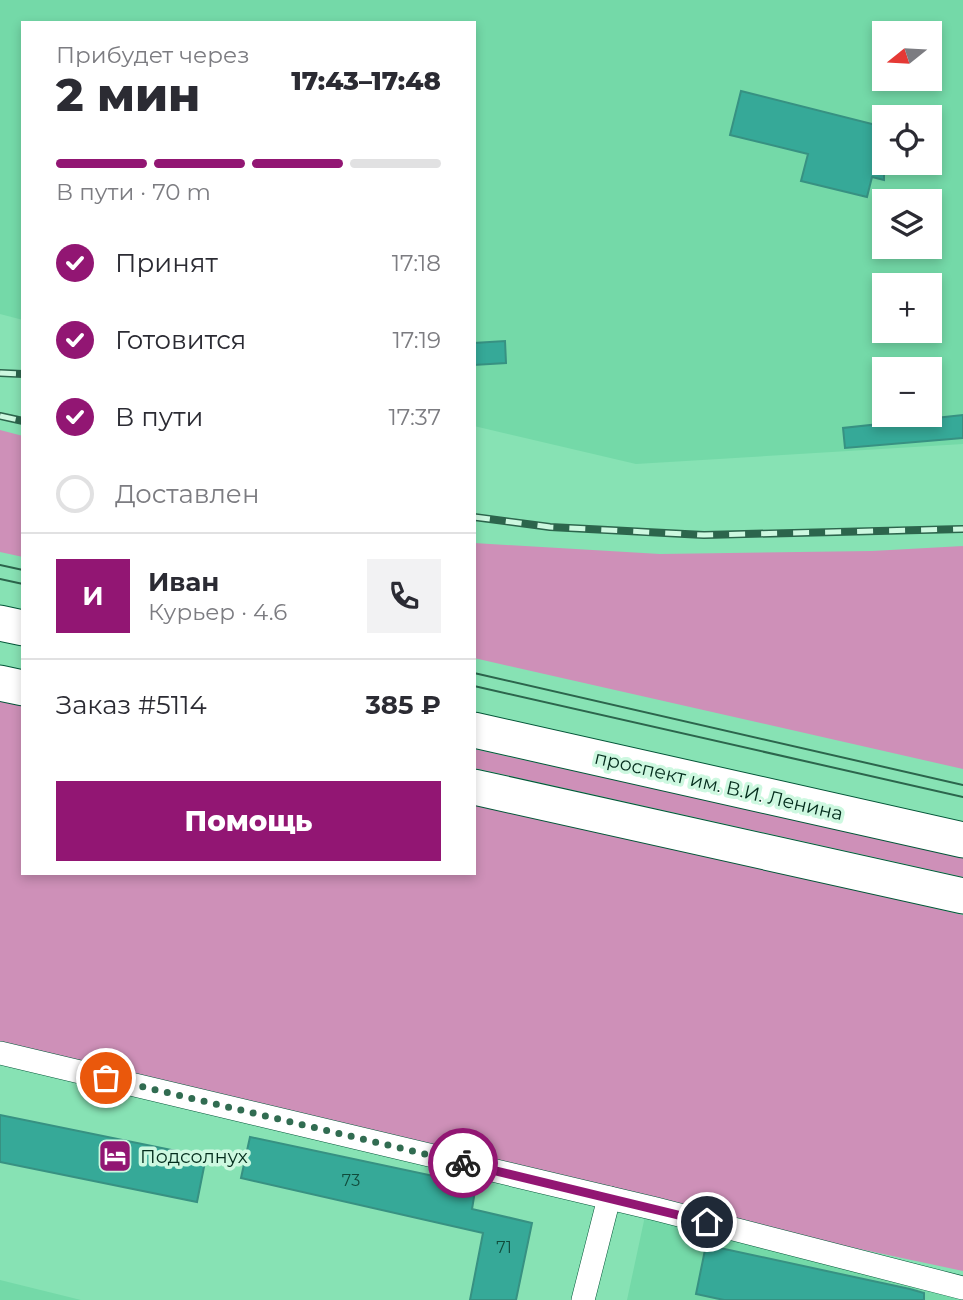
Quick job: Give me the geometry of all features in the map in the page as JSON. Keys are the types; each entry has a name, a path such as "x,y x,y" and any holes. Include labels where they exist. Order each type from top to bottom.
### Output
{"main road":[{"path":"0,623 21,628"},
{"path":"0,682 21,687"},
{"name":"проспект им. В.И. Ленина","path":"476,730 963,840"},
{"path":"476,788 963,896"}],"street":[{"path":"0,1053 609,1198 963,1288"},
{"path":"583,1300 609,1198"}],"shaded area":[{"path":"0,0 963,0 963,444 636,464 476,426 476,21 21,21 21,319 0,314"},
{"path":"0,430 21,435 21,557 0,552"},
{"path":"476,543 660,554 872,551 963,546 963,769 476,658"},
{"path":"0,690 21,695 21,875 476,875 476,801 963,915 963,1271 611,1196 0,1045"},
{"path":"476,749 963,857 963,877 476,768"},
{"path":"645,1216 963,1284 963,1300 627,1300"},
{"path":"0,1280 81,1300 0,1300"}],"building":[{"path":"741,91 872,124 872,175 884,175 884,180 872,177 867,197 801,181 808,154 730,135"},
{"path":"505,341 506,363 476,365 476,343"},
{"path":"963,415 963,438 845,448 843,428 872,425 872,427 942,427 942,417"},
{"path":"0,1115 206,1157 197,1202 0,1162"},
{"path":"250,1137 476,1185 472,1209 532,1223 516,1300 470,1300 483,1233 241,1178"},
{"path":"706,1245 910,1289 924,1293 924,1300 724,1300 696,1294"}],"tram line":[{"path":"0,565 21,570"},
{"path":"0,579 21,584"},
{"path":"476,673 963,785"},
{"path":"476,686 963,797"}],"railway":[{"path":"0,373 21,374"},
{"path":"0,416 21,421"},
{"path":"476,517 550,527 704,535 963,529"}],"way so far":[{"path":"106,1078 463,1163"}],"place":[{"name":"Подсолнух","path":"115,1156"}],"route":[{"path":"463,1163 707,1222"}]}
